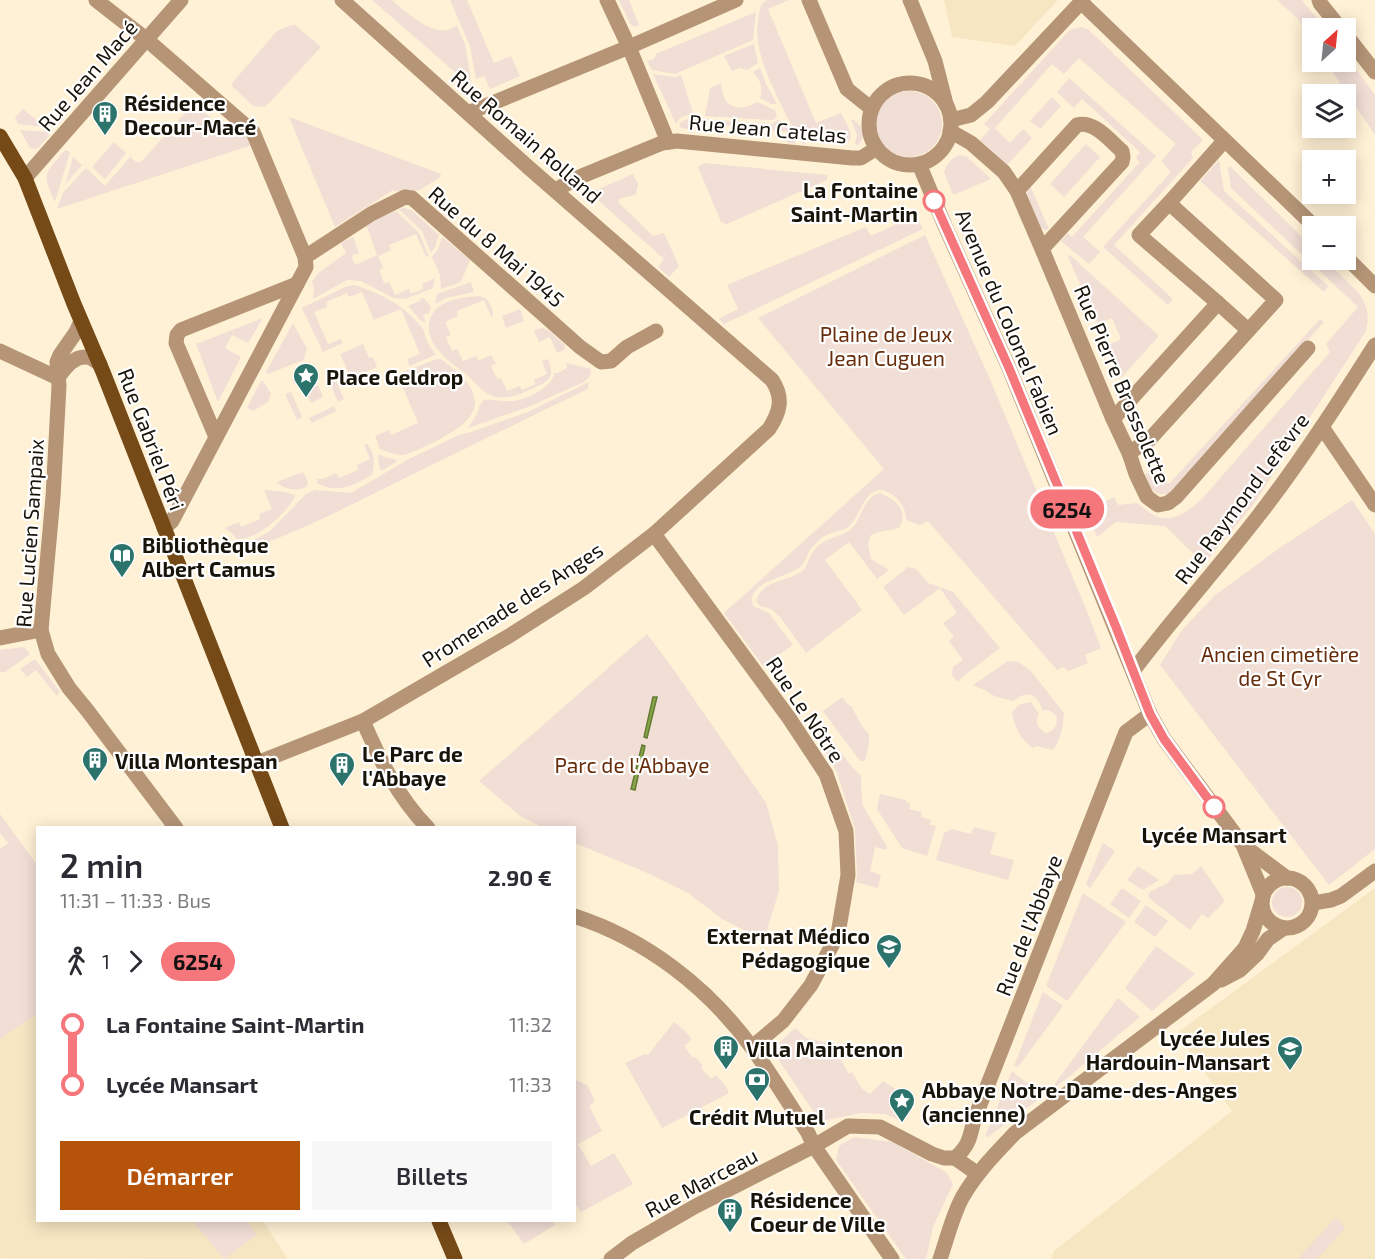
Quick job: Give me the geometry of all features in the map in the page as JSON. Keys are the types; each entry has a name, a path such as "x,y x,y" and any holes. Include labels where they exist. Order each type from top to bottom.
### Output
{"main road":[{"name":"Rue Gabriel Péri","path":"0,136 25,178 281,826"},
{"path":"439,1222 455,1259"}],"street":[{"path":"96,0 146,39 253,132 305,257 306,267 172,521 164,528"},
{"name":"Rue Jean Macé","path":"25,178 181,0"},
{"name":"Rue Romain Rolland","path":"342,0 684,303"},
{"path":"607,0 668,142"},
{"path":"468,113 736,0"},
{"path":"809,0 847,89 872,109"},
{"path":"910,0 935,61 949,119 947,142 940,153 930,160 907,165 895,163 885,157 871,136 869,123 872,109 889,89 902,84 915,84 928,88 939,96 949,119"},
{"path":"1319,0 1332,18"},
{"path":"949,119 971,115 987,102 1082,1 1303,216"},
{"path":"1356,48 1375,72"},
{"name":"Rue Pierre Brossolette","path":"949,119 971,143 1004,172 1017,191 1136,474 1147,497 1158,505 1168,503 1176,497 1308,348"},
{"path":"1017,191 1081,123 1094,127 1122,151 1122,162 1042,249"},
{"path":"1224,141 1139,235 1248,330"},
{"name":"Rue Jean Catelas","path":"555,190 602,168 668,142 861,158 877,148"},
{"name":"Avenue du Colonel Fabien","path":"919,164 1009,368 1150,714 1164,739 1243,845 1287,878"},
{"name":"Rue du 8 Mai 1945","path":"305,257 371,214 405,197 412,198 580,347 601,362 610,361 627,347 656,331"},
{"path":"1129,453 1150,439 1276,300 1169,203"},
{"path":"1356,267 1375,286"},
{"path":"216,437 176,343 177,335 181,330 297,284"},
{"name":"Promenade des Anges","path":"257,763 363,721 536,619 584,588 654,534 769,429 777,416 780,403 778,389 772,380 684,303"},
{"path":"1113,419 1218,303"},
{"name":"Rue Lucien Sampaix","path":"81,321 57,362 59,386 53,497 41,630 48,654 69,688 174,826"},
{"name":"Rue Raymond Lefèvre","path":"1133,671 1259,515 1322,427 1375,345"},
{"path":"0,351 58,378 66,366 78,359 90,358 100,364"},
{"path":"1322,427 1375,506"},
{"name":"Rue Le Nôtre","path":"654,534 789,718 826,774 846,831 848,875 838,934 811,985 786,1018 752,1047"},
{"path":"0,638 41,630"},
{"name":"Rue de l’Abbaye","path":"955,1158 964,1150 970,1138 974,1120 1126,732 1150,714"},
{"path":"363,721 385,769 403,798 426,826"},
{"name":"Avenue du Colonel Fabien","path":"1243,845 1262,898"},
{"path":"1312,903 1341,896 1375,871"},
{"path":"1213,984 1245,948 1253,931 1262,898 1272,882 1287,878 1302,883 1311,895 1311,911 1301,925 1293,928 1276,926 1269,921 1262,909 1262,898"},
{"path":"576,917 632,940 659,957 715,1003 752,1047 808,1133 814,1146 892,1259"},
{"path":"940,1259 952,1220 962,1198 988,1161 1015,1133 1213,984 1240,970 1257,954 1268,939 1284,928"},
{"name":"Rue Marceau","path":"611,1259 632,1243 694,1207 814,1146 848,1126 880,1127 932,1154 944,1158 955,1158"},
{"path":"955,1158 978,1174"}],"shaded area":[{"path":"944,0 1058,0 1015,46 952,37"},
{"path":"653,697 657,697 647,738 644,737"},
{"path":"642,745 645,746 635,790 631,789"},
{"name":"Lycée Jules Hardouin-Mansart","path":"1375,888 1375,1259 1051,1259 1054,1251 1232,1111 1177,1033"},
{"path":"36,1015 36,1222 264,1222 288,1259 0,1258 0,1039"}],"green space":[{"path":"372,0 392,0 418,21 433,29 448,30 457,26 465,44 472,86 470,85"},
{"path":"450,0 467,0 494,63 511,56 520,76 490,89 484,76 476,79 470,46"},
{"path":"619,0 629,0 639,25 634,27 630,24"},
{"path":"767,0 789,0 768,9 816,123 841,113 850,132 850,140 840,143 830,142 830,137 806,134 805,145 795,132 770,81 757,38 761,5"},
{"path":"1277,0 1302,0 1316,18 1302,18 1302,26"},
{"path":"756,12 753,40 675,74 652,70 647,61 654,59 656,54"},
{"path":"295,25 321,47 271,101 264,107 253,106 232,86 233,82 277,31"},
{"path":"1081,27 1089,30 1203,140 1191,152 1193,158 1114,245 1173,299 1168,305 1103,247 1171,172 1161,161 1176,144 1079,58 1064,74 1052,64 995,128 1010,143 1023,129 1032,138 1007,165 980,140 990,129 984,124 1070,30"},
{"path":"754,44 758,63 747,70 740,68 732,71 724,56"},
{"path":"760,68 777,104 771,104 760,98 761,84 753,72"},
{"path":"1356,69 1375,95 1375,135 1356,107 1356,84 1341,84 1333,72 1356,72"},
{"path":"653,74 675,77 681,75 693,113 680,118 676,124"},
{"path":"1069,78 1156,156 1083,237 1100,252 1089,264 1061,241 1068,233 1072,237 1140,162 1136,158 1140,152 1082,99 1074,108 1057,92"},
{"path":"721,83 724,97 731,106 744,107 757,102 775,110 777,116 769,120 705,116 710,88"},
{"path":"909,91 922,94 932,101 939,111 942,124 939,137 932,147 922,154 909,157 896,154 886,147 879,137 876,124 879,111 886,101 896,94"},
{"path":"1052,97 1061,106 1040,129 1030,121"},
{"path":"194,103 229,134 245,135 252,145 57,209 63,193 86,168 105,186 130,157 136,162 143,160"},
{"path":"23,109 45,127 18,124 15,118"},
{"path":"289,117 441,174 440,177 413,192 393,190 335,227"},
{"path":"690,118 771,124 778,120 787,127 796,144 787,143 787,132 695,122 694,130 679,126 681,122"},
{"path":"851,119 859,124 863,131 862,139 857,146 855,143 857,135"},
{"path":"20,130 47,132 49,136 37,149 30,148"},
{"path":"114,142 126,153 105,179 92,167"},
{"path":"1086,144 1100,157 1064,197 1050,184"},
{"path":"65,150 70,152 55,202 47,174"},
{"path":"959,155 967,157 991,179 953,195 944,172 946,166"},
{"path":"73,157 82,165 66,183"},
{"path":"1219,160 1224,191 1302,262 1302,270 1310,270 1328,286 1324,292 1200,181"},
{"path":"704,163 827,175 827,180 727,224 721,222 698,167"},
{"path":"1230,166 1302,237 1302,255 1231,188 1228,169"},
{"path":"633,174 638,184 636,194 619,199 618,202 653,236 664,233 679,266 669,277 658,267 664,259 592,192"},
{"path":"1030,188 1049,229 1039,227 1026,195"},
{"path":"399,209 411,210 439,235 431,253 422,231"},
{"path":"396,211 419,233 429,256 426,257 416,234 389,245 391,250 378,256 383,268 379,270 384,283 389,282 395,295 409,289 411,294 423,289 422,284 435,278 433,288 405,299 393,298 361,281 347,280 313,299 312,281 321,271 346,253 341,243 353,237 359,253 351,256 355,265 377,255 366,224"},
{"path":"916,215 923,229 724,324 719,319 738,309 727,285 866,227 871,236"},
{"name":"Plaine de Jeux Jean Cuguen","path":"925,235 989,377 1101,648 1085,655 1088,663 1068,671 1064,667 1057,670 928,521 920,525 906,520 904,510 897,499 885,491 877,490 866,499 849,526 826,535 816,543 801,566 761,585 755,591 752,597 753,606 769,613 793,645 763,666 724,613 884,469 758,318"},
{"path":"442,237 470,260 461,282 441,289 440,275 432,257"},
{"path":"1070,255 1159,336 1121,378 1107,346 1121,339 1112,318 1098,324 1068,257"},
{"path":"1319,270 1335,270 1358,292 1364,301 1368,315 1366,331 1253,505 1204,564 1165,526 1116,522 1097,537 1085,509 1114,497 1118,505 1138,503 1155,516 1163,518 1179,515 1202,499 1330,352 1326,344 1358,307"},
{"path":"471,282 474,292 446,298 435,304 437,294"},
{"path":"354,285 383,296 408,313 423,330 435,355 410,366 407,359 420,354 401,309 374,320 362,292 349,297 347,293 326,302 327,307 314,312 328,344 341,339 343,343 323,352 302,308 345,287"},
{"path":"479,296 487,299 493,310 492,318 484,300 457,311 458,316 445,322 451,335 446,337 452,351 457,349 463,361 476,356 478,361 491,355 496,364 491,366 497,379 501,378 507,391 520,386 522,390 536,384 534,380 547,374 542,361 548,359 551,374 544,383 513,396 502,398 491,396 446,359 432,342 429,324 437,308 452,300"},
{"path":"424,298 431,307 429,313 423,315 426,322 422,322 408,306"},
{"path":"520,309 524,321 506,328 502,316"},
{"path":"263,318 248,343 232,335 225,348 241,357 218,402 196,344"},
{"path":"1320,319 1324,322 1169,494 1159,494 1153,490 1145,474 1153,471 1169,484"},
{"path":"293,323 307,349 303,360 268,374 266,372"},
{"path":"543,328 565,345 564,350 557,353 550,337 539,342 534,330"},
{"path":"363,344 369,358 373,357 377,367 351,378 340,354"},
{"path":"441,359 471,388 475,401 470,416 454,431 408,454 403,455 380,449 375,436 389,430 391,435 418,423 397,374"},
{"path":"566,363 591,369 590,376 584,382 528,407 468,428 484,400 513,401 525,398 544,388 554,373 567,368"},
{"path":"317,367 319,373 294,384 292,379"},
{"path":"333,374 344,399 338,402 327,376"},
{"path":"261,381 271,394 268,402 253,411 247,408"},
{"path":"589,382 588,389 340,510 282,537 242,551 240,545 270,531 306,494 315,490 351,493 407,460 459,435 528,412"},
{"path":"318,385 323,397 311,403 305,390"},
{"path":"291,392 302,417 297,420 285,394"},
{"path":"334,406 336,411 312,423 309,418"},
{"path":"367,444 374,459 372,474 346,487 331,488 317,483 317,479 323,479 336,473 339,478 358,470 357,465 370,459 364,445"},
{"path":"380,454 397,460 380,470 378,456"},
{"path":"303,472 308,482 304,488 287,488 277,482"},
{"path":"264,490 285,492 295,497 285,511 270,525 253,536 236,539 225,528 239,522 241,527 260,519 259,514 272,509"},
{"path":"880,493 896,502 903,516 899,528 871,535 868,544 871,559 889,570 877,579 849,542 825,560 862,610 806,653 780,617 771,609 760,606 756,601 759,594 769,585 801,572 818,547 852,528 869,499"},
{"name":"Ancien cimetière de St Cyr","path":"1352,500 1375,534 1375,849 1329,885 1160,665 1182,630 1214,596 1278,549"},
{"path":"908,567 916,569 928,583 953,592 1000,648 958,682 952,675 953,667 963,660 949,641 954,637 943,623 957,613 940,588 904,615 883,587"},
{"name":"Parc de l'Abbaye","path":"647,634 766,803 778,845 779,891 764,940 722,919 688,893 576,843 576,826 540,826 520,816 479,781"},
{"path":"24,647 30,654 5,672 0,672 0,650"},
{"path":"35,659 60,692 57,696 36,670 27,677 20,669"},
{"path":"1008,661 1018,662 1030,670 1064,713 1061,732 1053,750 1037,746 1032,748 1021,737 1014,723 1012,712 1020,705 1031,702 1039,714 1037,722 1041,729 1046,733 1055,728 1057,718 1047,710 1043,711 1035,697 1028,694 1013,701 996,697 973,685"},
{"path":"842,697 869,734 865,761 860,761 823,711"},
{"path":"817,720 861,776 862,804 887,847 887,850 875,847 870,871 881,875 878,888 856,882 855,829 837,773 821,743 808,725"},
{"path":"880,794 906,800 910,803 909,809 922,812 921,817 931,820 930,825 936,826 927,856 902,848 877,809"},
{"path":"0,814 36,864 36,1015 0,1039 0,849 8,843 0,833"},
{"path":"974,827 996,833 990,854 1014,860 1008,880 936,860 944,833 952,829 971,834"},
{"path":"1103,843 1115,851 1090,888 1086,884"},
{"path":"1138,866 1159,880 1143,890 1127,880"},
{"path":"1201,866 1225,901 1208,918 1202,914 1190,930 1148,895 1151,891 1168,883 1174,875 1192,874"},
{"path":"1287,887 1298,891 1302,902 1298,913 1287,917 1276,913 1272,902 1276,891"},
{"path":"1122,888 1141,901 1129,918 1110,904"},
{"path":"1083,893 1126,922 1067,1001 1046,986"},
{"path":"1146,905 1168,921 1155,937 1134,922"},
{"path":"1156,946 1195,974 1152,1011 1125,988"},
{"path":"1043,992 1063,1006 1018,1067 1014,1066"},
{"path":"1118,998 1140,1017 1048,1093"},
{"path":"674,1022 692,1039 684,1046 693,1058 695,1057 703,1066 701,1068 711,1079 716,1075 729,1093 662,1128 625,1063 645,1054 648,1055"},
{"path":"795,1028 806,1038 832,1044 849,1074 852,1072 862,1089 870,1094 883,1081 897,1090 905,1104 899,1120 885,1114 861,1113 819,1120 772,1050"},
{"path":"1012,1071 1043,1096 988,1137 985,1136"},
{"path":"576,1080 587,1085 595,1101 589,1106 602,1131 578,1144 591,1166 614,1153 633,1184 581,1212 576,1204"},
{"path":"854,1137 892,1142 946,1172 953,1184 933,1227 926,1259 906,1259 836,1160 839,1146"},
{"path":"1336,1217 1345,1228 1317,1259 1298,1259"},
{"path":"194,1222 247,1222 257,1235 224,1259"},
{"path":"508,1222 553,1222 555,1225 524,1244"}],"bus line":[{"name":"6254","path":"934,201 1009,368 1150,714 1179,761 1214,807"}],"place":[{"name":"Résidence Decour-Macé","path":"105,137"},
{"name":"La Fontaine Saint-Martin","path":"934,201"},
{"name":"Place Geldrop","path":"306,399"},
{"name":"Bibliothèque Albert Camus","path":"122,579"},
{"name":"Villa Montespan","path":"95,783"},
{"name":"Le Parc de l'Abbaye","path":"342,788"},
{"name":"Lycée Mansart","path":"1214,807"},
{"name":"Externat Médico Pédagogique","path":"889,970"},
{"name":"Villa Maintenon","path":"726,1071"},
{"name":"Lycée Jules Hardouin-Mansart","path":"1290,1072"},
{"name":"Crédit Mutuel","path":"757,1103"},
{"name":"Abbaye Notre-Dame-des-Anges (ancienne)","path":"902,1124"},
{"name":"Résidence Coeur de Ville","path":"730,1234"}]}
